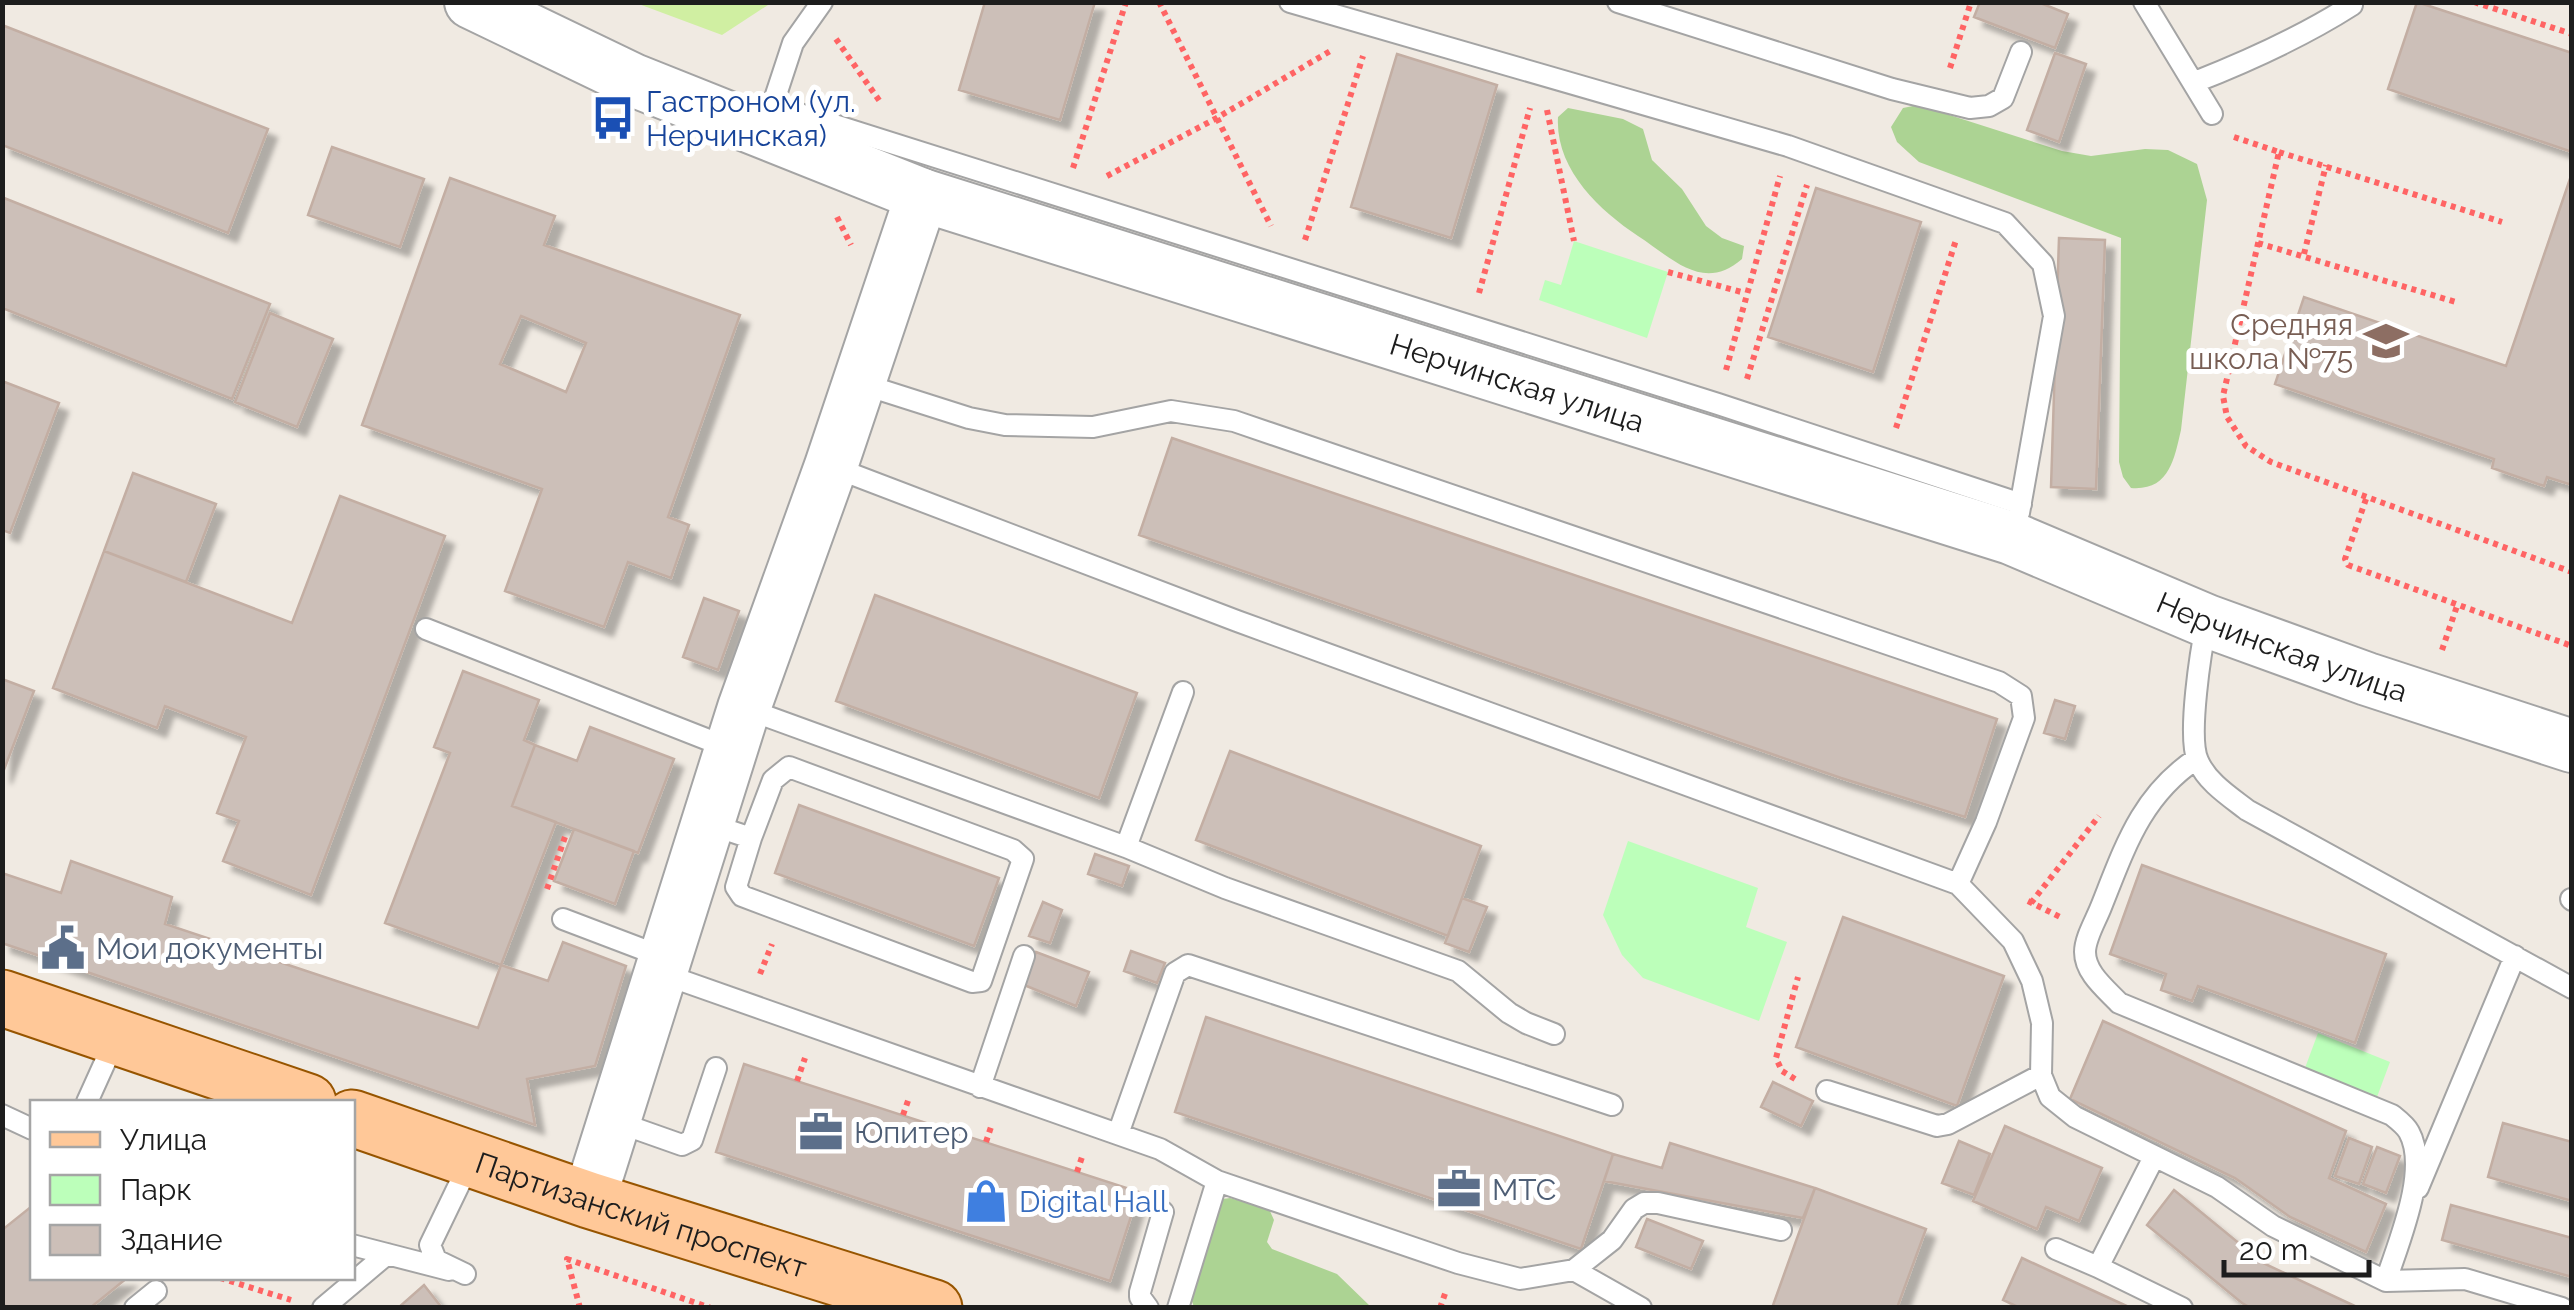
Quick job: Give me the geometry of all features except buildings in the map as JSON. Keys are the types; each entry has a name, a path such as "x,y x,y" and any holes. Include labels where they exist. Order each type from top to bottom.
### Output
{"main road":[{"path":"2,998 302,1100"},
{"name":"Партизанский проспект","path":"355,1119 589,1200 929,1307"}],"street":[{"name":"Нерчинская улица","path":"472,2 633,80 769,119 919,174 2016,521 2206,622 2572,746"},
{"path":"589,1200 663,966 730,831 737,728 831,466 919,174"}],"lane":[{"path":"919,174 1063,199 1470,326 1886,458 2016,521 2054,316 2044,264 2005,223 1788,146 1290,2"},
{"path":"1618,2 1939,103 1970,108 1990,106 2002,98 2021,52"},
{"path":"2144,2 2212,114"},
{"path":"2195,82 2258,58 2352,5"},
{"path":"769,119 793,43 820,7"},
{"path":"857,383 969,418 1005,425 1093,427 1171,411 1234,422 1998,682 2020,696 2024,718 1986,822 1958,884"},
{"path":"831,466 1238,621 1958,884 2012,940 2032,981 2042,1023 2041,1075 2050,1097 2076,1117 2217,1186 2273,1226 2386,1280 2465,1279 2562,1308"},
{"path":"2206,622 2195,699 2196,759 2220,790 2247,810 2572,988"},
{"path":"426,629 1126,847 1225,888 1458,971 1510,1013 1554,1034"},
{"path":"1126,847 1183,692"},
{"path":"2196,759 2174,774 2147,804 2124,850 2085,952 2091,972 2119,1003 2392,1114 2410,1132 2414,1199"},
{"path":"789,768 1013,850 1023,858 981,981 972,982 742,896 736,890 730,831 773,780 789,768"},
{"path":"563,919 750,1004 1118,1134 1180,1158 1217,1181 1458,1263 1520,1279 1574,1270 1612,1240 1634,1209 1644,1203 1781,1230"},
{"path":"980,1087 1024,956"},
{"path":"2386,1280 2414,1199 2516,956"},
{"path":"1118,1134 1172,980 1181,967 1188,965 1612,1105"},
{"path":"88,1100 116,1036"},
{"path":"612,1120 682,1145 692,1140 716,1068"},
{"path":"1827,1090 1937,1126 1948,1124 2041,1075"},
{"path":"2,1115 30,1127"},
{"path":"2098,1267 2154,1157"},
{"path":"355,1246 465,1274 436,1260 430,1245 472,1160"},
{"path":"1178,1308 1217,1181"},
{"path":"1148,1308 1140,1292 1162,1212"},
{"path":"2056,1249 2182,1308"},
{"path":"323,1308 387,1254"},
{"path":"1574,1270 1641,1308"},
{"path":"135,1308 156,1290"}],"path":[{"path":"1063,199 1126,2"},
{"path":"1159,2 1294,272"},
{"path":"1939,103 1971,2"},
{"path":"2474,2 2572,34"},
{"path":"820,7 919,174"},
{"path":"1063,199 1216,118 1340,44"},
{"path":"1294,272 1366,45"},
{"path":"1540,74 1574,241"},
{"path":"2212,114 2237,140 2502,222"},
{"path":"1470,326 1520,144"},
{"path":"2279,152 2224,396 2227,416 2246,446 2271,462 2366,500 2572,572"},
{"path":"1728,408 1745,294 1784,163"},
{"path":"2304,254 2326,165"},
{"path":"1728,408 1812,179"},
{"path":"1886,458 1967,207"},
{"path":"2258,243 2459,302"},
{"path":"1668,272 1745,294"},
{"path":"2366,500 2345,559 2348,566 2572,646"},
{"path":"2437,664 2457,606"},
{"path":"563,919 543,911 541,905 566,834"},
{"path":"750,1004 784,911"},
{"path":"1798,977 1776,1058 1782,1070 1795,1079 1827,1090"},
{"path":"580,1308 567,1260 710,1308"},
{"path":"227,1280 300,1302"}],"green space":[{"path":"636,3 771,3 722,35"},
{"path":"1918,105 2062,151 2091,156 2168,150 2197,164 2207,200 2181,430 2176,452 2162,479 2144,488 2131,488 2119,462 2121,238 1919,162 1897,142 1891,127 1903,108"},
{"path":"1568,108 1623,119 1643,129 1652,160 1682,189 1706,226 1722,238 1744,246 1742,259 1714,273 1688,268 1609,214 1582,186 1564,154 1558,117"},
{"path":"1574,241 1668,272 1647,338 1539,300 1545,280 1561,285"},
{"path":"1628,841 1758,888 1746,927 1787,942 1759,1021 1643,978 1622,955 1603,915"},
{"path":"2318,1033 2390,1062 2377,1097 2305,1068"},
{"path":"1230,1198 1269,1209 1274,1220 1267,1242 1272,1249 1337,1274 1371,1307 1194,1307 1188,1290 1216,1206"}],"place":[{"name":"Гастроном (ул. Нерчинская)","path":"613,118"},
{"name":"Средняя школа №75","path":"2386,341"},
{"name":"Мои документы","path":"63,948"},
{"name":"Юпитер","path":"821,1132"},
{"name":"МТС","path":"1459,1189"},
{"name":"Digital Hall","path":"986,1201"}]}
